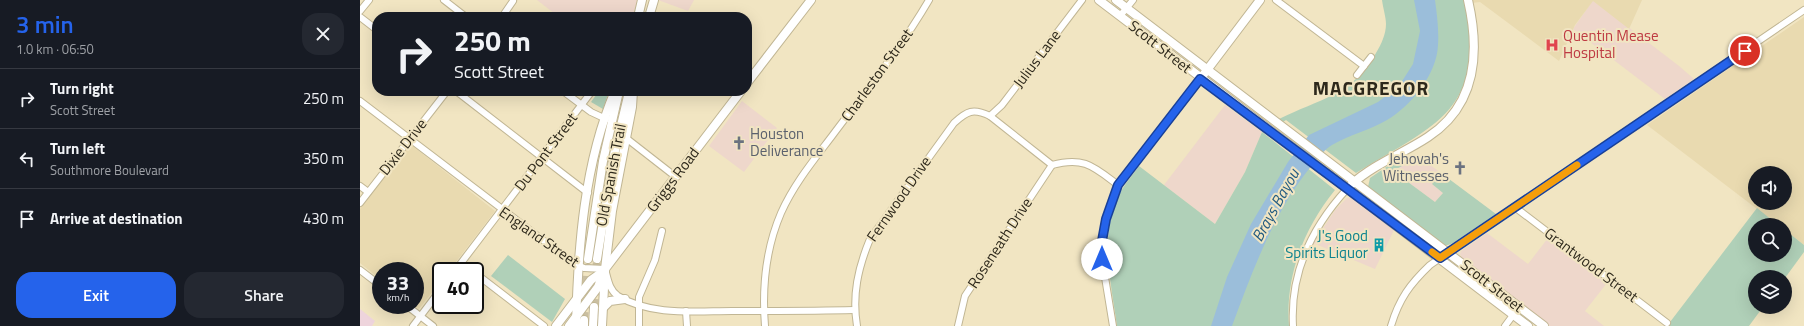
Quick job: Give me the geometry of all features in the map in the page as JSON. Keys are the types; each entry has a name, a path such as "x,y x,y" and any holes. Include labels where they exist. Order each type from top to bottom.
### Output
{"main road":[{"path":"639,12 642,0"},
{"path":"650,12 654,0"},
{"path":"752,77 811,0"},
{"name":"Scott Street","path":"1099,0 1200,79 1440,258 1528,326"},
{"name":"Scott Street","path":"1116,0 1544,326"},
{"path":"1200,79 1260,0"},
{"path":"1348,189 1355,182 1399,153 1429,137 1443,125 1457,108 1472,79 1475,56 1474,24 1468,0"},
{"path":"576,326 581,321 577,299 579,266 588,193 597,148 613,96"},
{"name":"Old Spanish Trail","path":"619,96 603,160 592,259 614,155 629,96"},
{"path":"602,326 605,269 612,211 632,96"},
{"name":"Griggs Road","path":"556,326 591,280 605,269 737,96"},
{"name":"Griggs Road","path":"569,326 581,321 605,269"},
{"path":"603,308 610,301 625,299"},
{"path":"593,326 594,307"}],"street":[{"path":"360,11 369,0"},
{"path":"444,0 460,12"},
{"name":"Charleston Street","path":"766,326 764,311 764,282 768,257 781,213 794,189 905,38 929,0"},
{"name":"Julius Lane","path":"990,116 1002,105 1082,0"},
{"path":"1120,16 1133,0"},
{"path":"1276,0 1364,66"},
{"path":"506,12 514,1"},
{"path":"1391,326 1404,294 1414,280 1440,258 1516,208 1804,10"},
{"path":"360,17 372,26"},
{"path":"1357,76 1371,57"},
{"path":"1113,326 1102,259 1102,241 1106,219 1118,185 1200,79"},
{"name":"Dixie Drive","path":"360,203 443,96"},
{"path":"462,96 588,193"},
{"path":"569,96 595,115 606,118"},
{"name":"Du Pont Street","path":"463,262 588,96"},
{"name":"England Street","path":"360,101 502,211 579,266 605,269"},
{"name":"Fernwood Drive","path":"857,326 854,310 856,279 861,260 870,239 954,123 963,115 971,111 980,111 990,116"},
{"path":"990,116 1052,165 1076,160 1095,168 1118,185"},
{"path":"626,138 676,177"},
{"name":"Roseneath Drive","path":"958,326 966,296 972,285 1052,165"},
{"path":"360,186 368,192"},
{"path":"1294,326 1295,297 1305,253 1317,228 1348,189"},
{"name":"Grantwood Street","path":"1516,208 1667,323"},
{"path":"639,326 638,297 655,260 662,231"},
{"path":"605,269 611,289 618,296 651,308 686,311 854,310"},
{"path":"360,270 372,279"},
{"path":"484,280 544,326"},
{"path":"413,326 432,301"},
{"path":"1505,326 1519,307"},
{"path":"686,311 687,326"},
{"path":"417,314 433,326"}],"shaded area":[{"path":"537,0 637,0 634,12 553,12"},
{"path":"658,0 694,0 688,11"},
{"name":"Quentin Mease Hospital","path":"1472,0 1642,0 1629,29 1593,1 1575,25 1559,61 1480,2 1472,3"},
{"path":"1593,0 1694,79 1665,99 1573,29"},
{"path":"1804,17 1804,245 1792,236 1792,218 1769,218 1758,210 1792,210 1792,166 1748,166 1748,202 1647,125"},
{"path":"742,101 777,128 744,172 709,146"},
{"path":"1225,105 1262,132 1245,172 1215,224 1164,185"},
{"path":"410,144 495,211 456,262 432,262 432,292 424,303 424,262 372,262 372,273 360,263 360,209"},
{"path":"1418,156 1441,173 1432,184 1443,193 1435,202 1393,171"},
{"path":"1351,197 1395,228 1375,269 1313,243 1336,209 1347,198"},
{"path":"1487,233 1528,264 1548,238 1607,283 1585,311 1604,326 1550,326 1462,259 1460,254 1461,251"},
{"path":"360,309 375,321 372,326 360,326"}],"green space":[{"path":"1382,0 1465,0 1470,37 1468,67 1461,90 1449,109 1432,126 1356,173 1286,120 1283,122 1279,119 1346,87 1367,67 1380,46 1386,28"},
{"path":"595,96 607,96 603,109 591,102"},
{"path":"1262,132 1335,190 1314,220 1299,254 1290,289 1289,326 1117,326 1108,257 1108,240 1114,207 1121,191 1132,175 1139,166 1215,224 1245,172"},
{"path":"1398,159 1402,166 1393,171 1435,202 1443,193 1432,184 1441,173 1496,214 1453,243 1443,245 1368,187 1370,178"},
{"path":"1755,210 1759,210 1769,218 1749,218"},
{"path":"1748,220 1748,262 1792,262 1792,236 1804,245 1804,252 1791,270 1748,270 1748,314 1758,314 1749,326 1667,326"},
{"path":"508,255 565,299 552,322 491,276"}],"water":[{"name":"Brays Bayou","path":"1414,0 1435,0 1438,45 1437,56 1428,78 1413,98 1396,114 1380,124 1345,138 1332,145 1319,156 1299,182 1276,221 1256,263 1232,326 1211,326 1227,277 1251,224 1288,162 1309,135 1378,102 1399,86 1413,64 1420,31"}],"tunnel":[{"path":"584,320 588,259"},
{"path":"594,307 597,259"}],"slow traffic":[{"path":"1432,252 1440,258 1516,208 1577,165"}],"place":[{"name":"Quentin Mease Hospital","path":"1552,45"},
{"name":"Houston Deliverance","path":"739,143"},
{"name":"Jehovah's Witnesses","path":"1460,168"},
{"name":"J's Good Spirits Liquor","path":"1379,245"}],"district":[{"name":"MACGREGOR","path":"1371,88"}],"route":[{"path":"1102,259 1102,241 1106,219 1118,185 1200,79 1440,258 1516,208 1745,51"}]}
